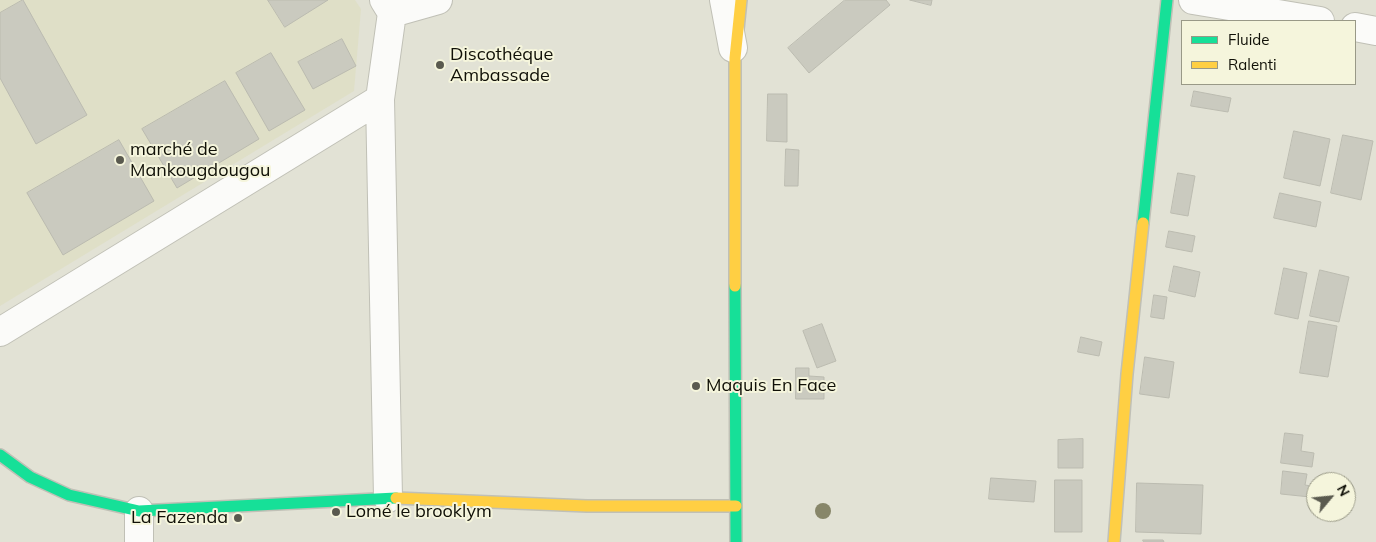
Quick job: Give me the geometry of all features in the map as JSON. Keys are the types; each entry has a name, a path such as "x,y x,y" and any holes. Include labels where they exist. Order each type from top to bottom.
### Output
{"street":[{"path":"388,498 380,100 388,7 438,0"},
{"path":"724,0 735,58"},
{"path":"736,542 735,58 741,0"},
{"path":"1114,542 1127,374 1167,0"},
{"path":"1193,0 1314,20"},
{"path":"1356,27 1376,31"},
{"path":"0,332 380,100"},
{"path":"0,455 30,476 69,495 139,510 388,498 587,506 736,506"},
{"path":"139,510 139,542"}],"shaded area":[{"name":"marché de Mankougdougou","path":"0,0 355,0 361,9 354,91 0,306"}],"building":[{"path":"23,0 87,115 36,144 0,78 0,13"},
{"path":"268,0 328,0 285,27"},
{"path":"845,0 886,0 890,5 809,73 788,48"},
{"path":"910,0 932,0 931,5"},
{"path":"342,39 356,66 313,89 298,62"},
{"path":"271,53 305,110 269,131 236,73"},
{"path":"225,81 259,139 177,188 142,129"},
{"path":"1194,91 1231,98 1228,112 1191,106"},
{"path":"768,94 787,94 787,142 767,141"},
{"path":"1294,131 1330,139 1320,186 1284,178"},
{"path":"1343,135 1373,141 1361,200 1331,193"},
{"path":"119,140 154,201 63,255 27,193"},
{"path":"786,149 799,150 798,186 785,186"},
{"path":"1178,173 1195,176 1188,216 1171,213"},
{"path":"1280,193 1321,202 1316,227 1274,218"},
{"path":"1169,231 1195,236 1192,252 1166,247"},
{"path":"1174,266 1200,272 1195,297 1169,291"},
{"path":"1284,268 1307,273 1298,319 1275,314"},
{"path":"1320,270 1349,277 1339,322 1310,316"},
{"path":"1154,295 1167,297 1164,319 1151,317"},
{"path":"1309,321 1337,326 1328,377 1300,373"},
{"path":"822,324 836,361 817,368 803,331"},
{"path":"1081,337 1102,342 1099,356 1078,352"},
{"path":"1145,357 1174,362 1169,398 1140,394"},
{"path":"796,368 809,368 809,376 824,377 824,399 796,399"},
{"path":"1285,433 1303,435 1301,451 1314,453 1312,467 1281,463"},
{"path":"1083,439 1083,468 1058,468 1058,440"},
{"path":"1283,471 1306,474 1306,497 1281,494"},
{"path":"991,478 1036,481 1034,502 989,499"},
{"path":"1055,480 1082,480 1082,532 1055,532"},
{"path":"1137,483 1203,485 1201,534 1136,532"},
{"path":"1143,540 1163,540 1164,542 1144,542"}],"traffic: fast":[{"path":"1143,223 1167,0"},
{"path":"735,286 736,542"},
{"path":"0,455 30,477 69,495 139,511 396,498"}],"traffic: slow":[{"path":"735,286 735,58 741,0"},
{"path":"1114,542 1127,374 1143,223"},
{"path":"396,498 587,506 736,506"}],"place":[{"name":"Discothéque Ambassade","path":"440,65"},
{"name":"marché de Mankougdougou","path":"120,160"},
{"name":"Maquis En Face","path":"696,386"},
{"name":"Lomé le brooklym","path":"336,512"},
{"name":"La Fazenda","path":"238,518"}]}
